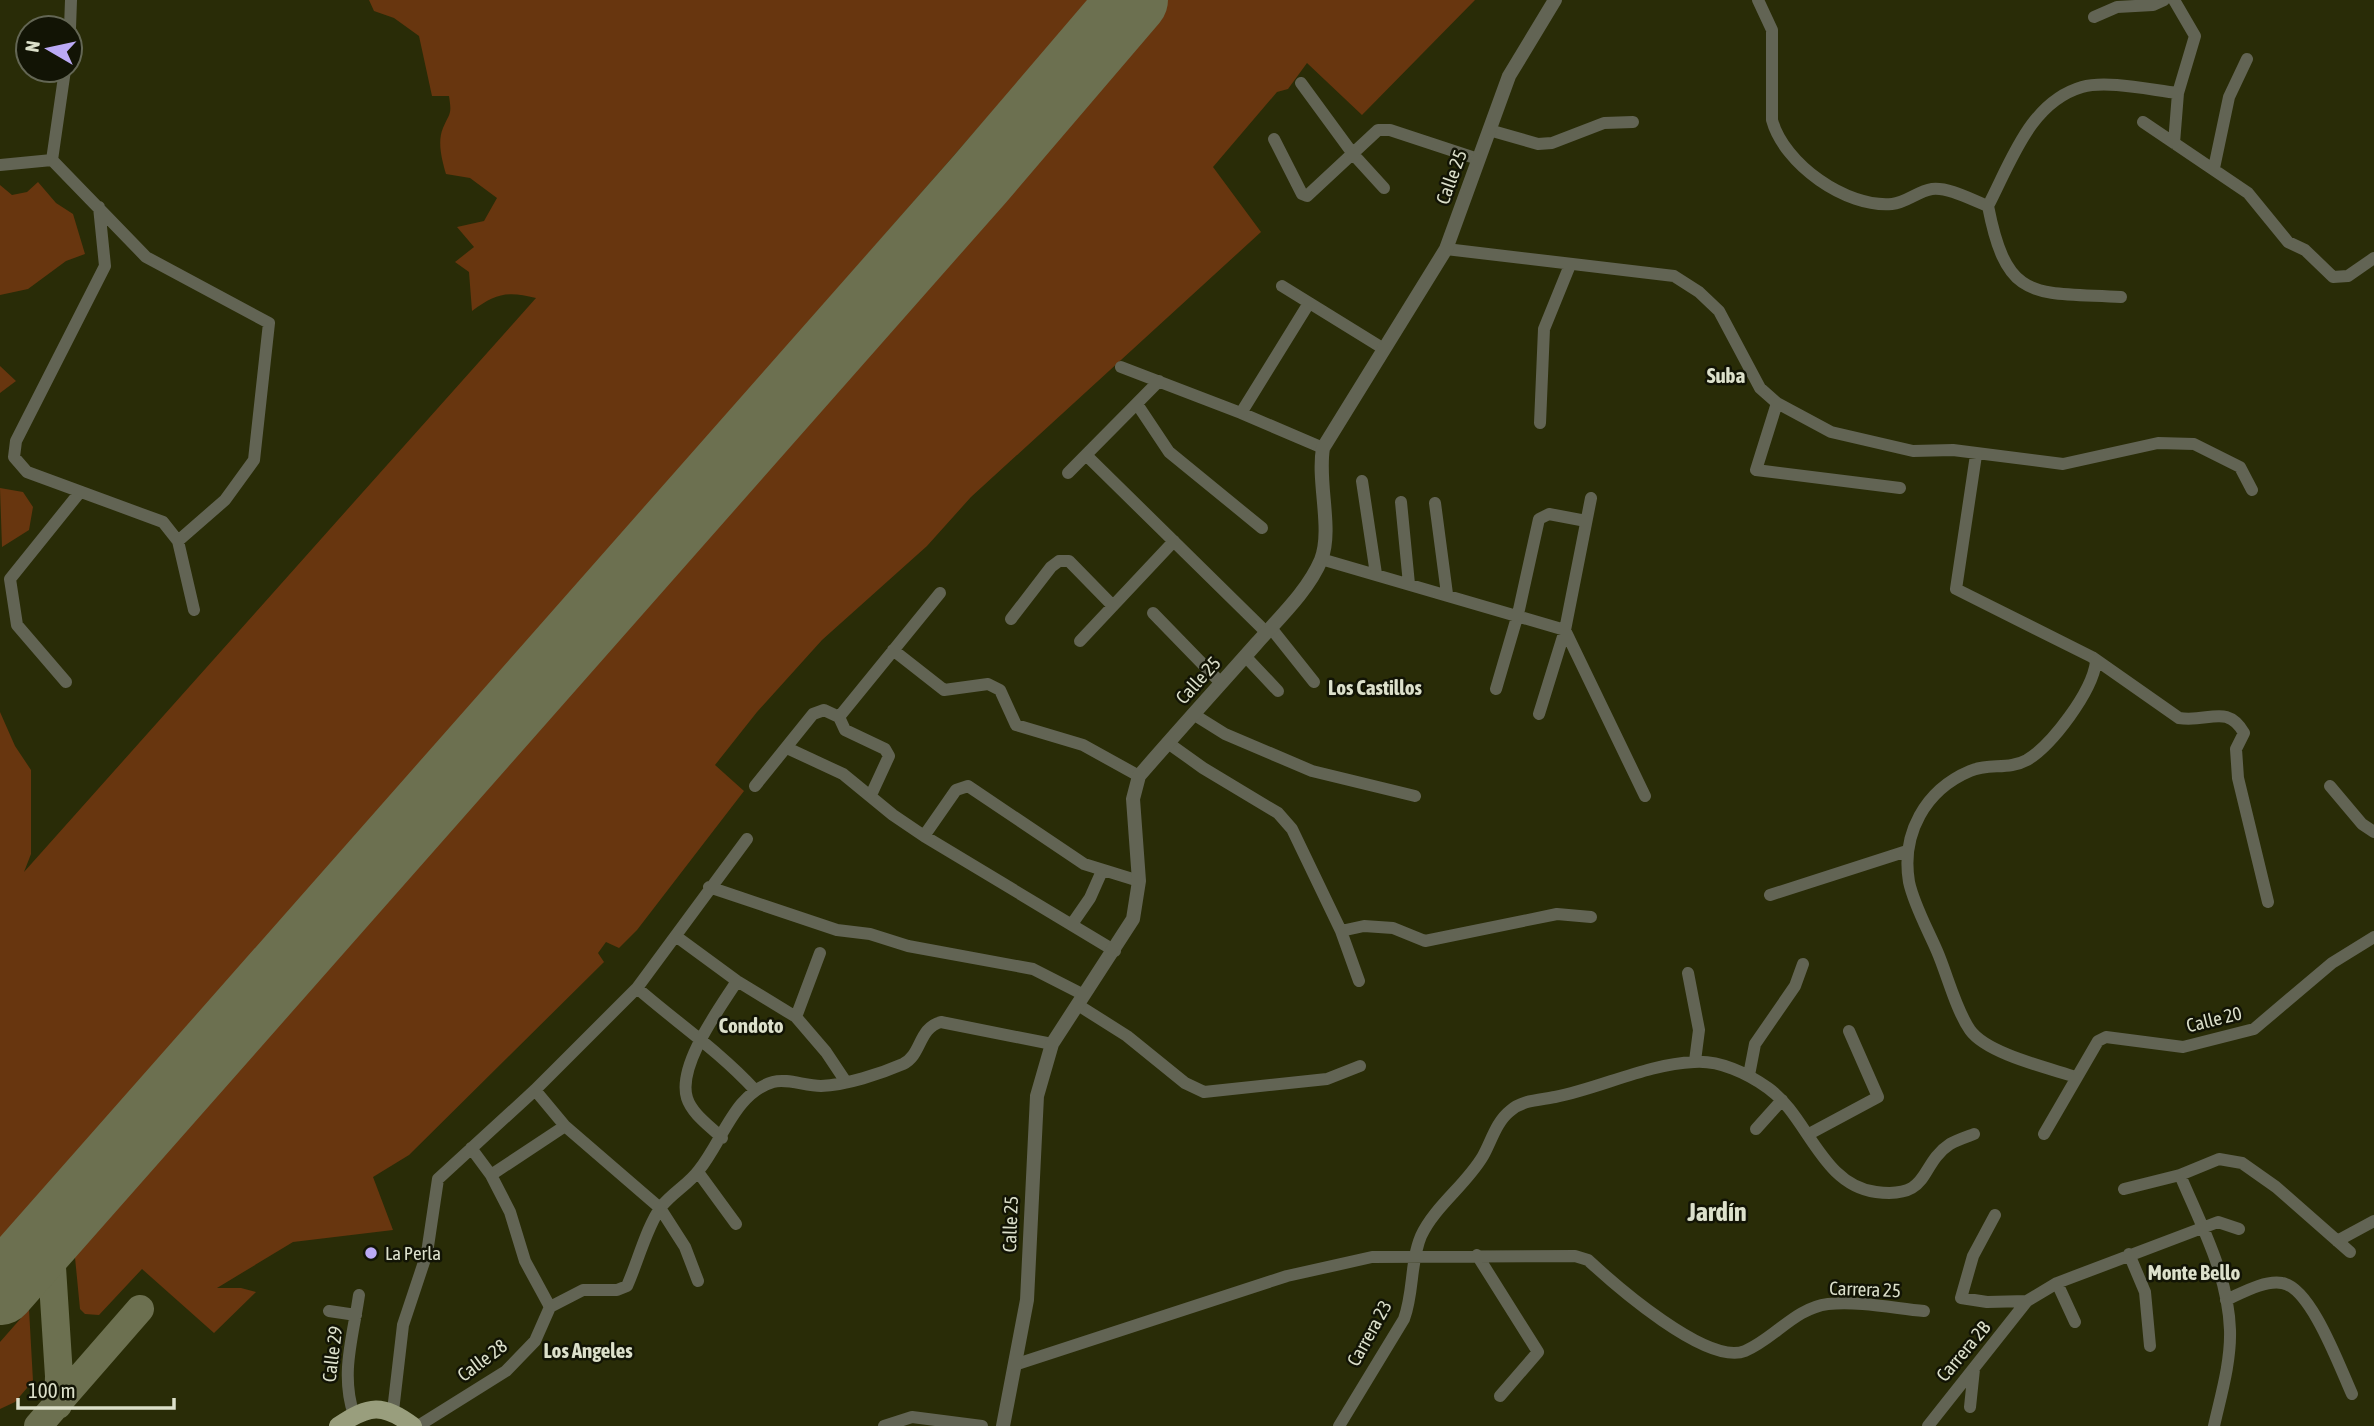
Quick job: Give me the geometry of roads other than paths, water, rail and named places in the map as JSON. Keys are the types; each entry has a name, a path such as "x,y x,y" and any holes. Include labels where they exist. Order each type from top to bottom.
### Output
{"main road":[{"path":"338,1426 354,1415 386,1410 412,1426"}],"street":[{"name":"Calle 25","path":"1003,1426 1027,1300 1037,1096 1052,1044 1115,951 1133,919 1139,881 1133,799 1139,776 1269,630 1302,589 1321,559 1324,534 1319,470 1323,449 1446,249 1509,76 1555,0"},
{"path":"1758,0 1773,30 1772,120 1776,133 1793,155 1833,191 1854,200 1895,204 1931,189 1942,190 1988,206"},
{"path":"2094,17 2117,7 2153,5 2164,0"},
{"path":"2174,0 2195,36 2178,93 2174,143"},
{"path":"2214,168 2229,97 2247,59"},
{"path":"1301,83 1353,154 1384,188"},
{"path":"52,160 63,84"},
{"path":"2121,297 2041,292 2017,279 2005,266 1996,243 1988,206 2034,119 2051,101 2082,87 2097,85 2178,93"},
{"path":"1489,130 1538,144 1552,142 1604,123 1633,122"},
{"path":"2143,122 2248,193 2288,242 2305,250 2333,277 2348,276 2374,258"},
{"path":"1274,139 1304,196 1308,196 1378,130 1384,129 1478,159"},
{"path":"0,165 52,160"},
{"path":"52,160 146,257 269,323 254,460 225,499 178,541"},
{"path":"99,207 105,266 16,441 14,457 27,472 163,523 178,541 194,610"},
{"path":"1446,249 1674,276 1699,292 1719,311 1760,388 1777,403 1831,432 1913,452 1953,450 2063,464 2158,443 2194,444 2240,467 2252,490"},
{"path":"1540,424 1545,329 1570,265"},
{"path":"1282,286 1384,349"},
{"path":"1241,413 1309,303"},
{"path":"1121,367 1241,413 1323,449"},
{"path":"1069,473 1159,381"},
{"path":"1777,403 1756,470 1900,488"},
{"path":"1137,404 1169,452 1262,528"},
{"path":"1086,455 1269,630 1314,682"},
{"path":"1976,455 1956,589 2092,657 2179,718 2194,721 2226,715 2237,720 2244,733 2236,749 2238,778 2268,902"},
{"path":"1362,481 1376,574"},
{"path":"66,682 17,625 10,579 80,492"},
{"path":"1539,714 1565,630 1591,498"},
{"path":"1401,502 1409,584"},
{"path":"1435,503 1447,594"},
{"path":"1496,689 1518,614 1539,519 1549,514 1586,521"},
{"path":"1080,641 1174,541"},
{"path":"1321,559 1518,614 1565,630 1646,796"},
{"path":"1011,619 1051,567 1059,561 1069,561 1113,606"},
{"path":"839,717 940,593"},
{"path":"1153,613 1221,683"},
{"path":"893,650 944,690 988,684 1000,690 1016,725 1083,745 1139,776"},
{"path":"1245,656 1278,691"},
{"path":"2076,1077 2010,1057 1971,1031 1910,884 1907,851 1917,817 1930,797 1954,778 1978,767 2008,766 2028,759 2073,715 2095,670 2096,662"},
{"path":"755,786 817,711 824,710 839,717 845,730 885,749 889,756 871,795"},
{"path":"1193,714 1225,734 1312,771 1415,796"},
{"path":"1168,743 1203,768 1278,813 1292,830 1341,930 1359,981"},
{"path":"787,748 843,774 892,815 1115,951"},
{"path":"925,836 956,790 968,786 1084,864 1139,881"},
{"path":"2330,786 2362,824 2374,832"},
{"path":"386,1410 409,1299 427,1253 436,1184 637,988 747,839"},
{"path":"1770,895 1907,851"},
{"path":"1072,925 1090,898 1102,871"},
{"path":"709,887 837,930 870,934 908,946 1033,969 1081,1000 1185,1083 1204,1092 1327,1079 1360,1066"},
{"path":"1341,930 1364,926 1393,928 1425,941 1556,914 1591,917"},
{"path":"677,937 737,981 796,1017 826,1052 846,1082"},
{"name":"Calle 20","path":"2045,1134 2098,1041 2106,1037 2183,1046 2254,1029 2332,963 2374,937"},
{"path":"796,1017 820,953"},
{"path":"1749,1075 1755,1044 1795,986 1803,964"},
{"path":"1688,973 1699,1030 1695,1061"},
{"path":"722,1138 693,1110 687,1097 686,1084 699,1042 737,981"},
{"path":"637,988 699,1042 722,1054 754,1089"},
{"path":"471,1148 491,1175 510,1212 525,1261 550,1307 583,1290 617,1290 627,1286 660,1208 698,1172 722,1138 741,1101 754,1089 776,1081 821,1086 846,1082 906,1063 927,1031 933,1024 941,1022 1052,1044"},
{"path":"1809,1134 1878,1097 1849,1031"},
{"path":"1415,1254 1422,1235 1481,1159 1509,1111 1522,1103 1587,1091 1651,1071 1695,1061 1749,1075 1782,1100 1809,1134 1824,1160 1850,1182 1874,1192 1905,1191 1920,1184 1948,1145 1974,1134"},
{"path":"535,1090 565,1126 660,1208 685,1247 698,1281"},
{"path":"1756,1129 1782,1100"},
{"path":"491,1175 565,1126"},
{"path":"2124,1189 2180,1175 2220,1159 2242,1163 2276,1187 2350,1252"},
{"path":"698,1172 736,1224"},
{"path":"2180,1175 2218,1265 2226,1300 2230,1330 2227,1366 2214,1426"},
{"path":"1995,1215 1973,1256 1961,1298 1987,1302 2027,1301 2057,1283 2218,1222 2239,1229"},
{"path":"2337,1241 2374,1221"},
{"path":"1014,1365 1287,1276 1372,1257 1415,1254 1477,1255 1538,1352 1500,1395"},
{"name":"Carrera 23","path":"1339,1426 1404,1319 1411,1300 1415,1254"},
{"path":"2129,1254 2145,1292 2150,1346"},
{"name":"Carrera 25","path":"1477,1255 1575,1256 1588,1260 1672,1327 1697,1342 1733,1353 1744,1351 1808,1310 1827,1304 1924,1311"},
{"path":"2226,1300 2258,1287 2281,1282 2297,1288 2312,1311 2352,1394"},
{"path":"2057,1283 2074,1322"},
{"name":"Calle 29","path":"354,1415 347,1394 345,1374 359,1295"},
{"name":"Carrera 2B","path":"1928,1426 2027,1301"},
{"name":"Calle 28","path":"418,1426 506,1371 535,1341 550,1307"},
{"path":"329,1311 356,1315"},
{"path":"1970,1407 1975,1367"},
{"path":"884,1426 912,1416 982,1426"}],"place":[{"name":"La Perla","path":"371,1253"}],"district":[{"name":"Suba","path":"1726,375"},
{"name":"Los Castillos","path":"1375,687"},
{"name":"Condoto","path":"751,1025"},
{"name":"Jardín","path":"1717,1212"},
{"name":"Monte Bello","path":"2194,1272"},
{"name":"Los Angeles","path":"588,1350"}]}
